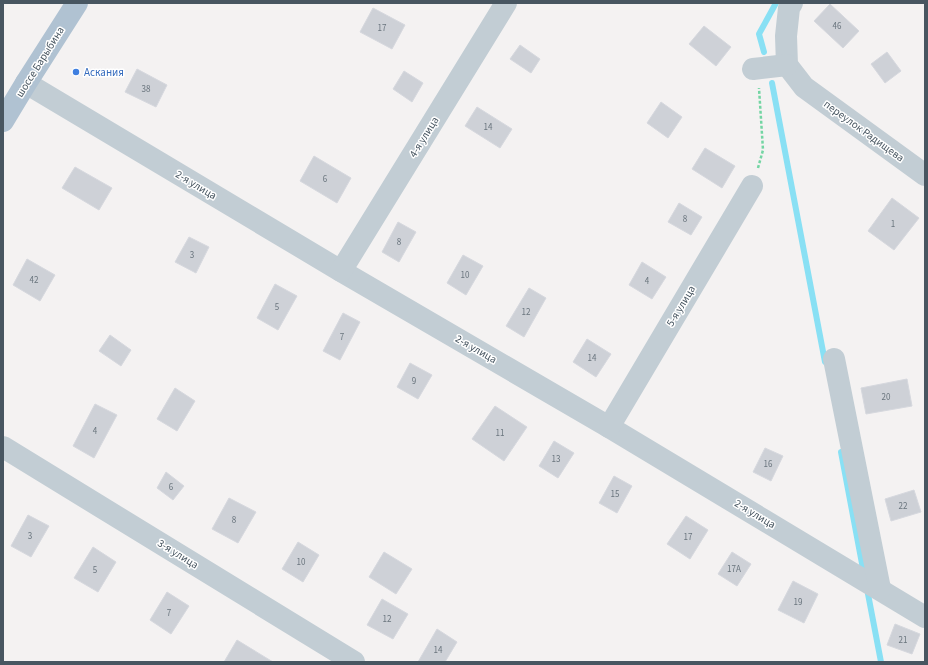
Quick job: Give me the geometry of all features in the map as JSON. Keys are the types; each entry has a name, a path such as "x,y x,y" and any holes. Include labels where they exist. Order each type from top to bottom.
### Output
{"main road":[{"name":"шоссе Барыбина","path":"3,121 77,3"}],"street":[{"name":"4-я улица","path":"341,271 506,3"},
{"path":"756,69 787,65 786,36 789,8 792,3"},
{"name":"переулок Радищева","path":"787,65 804,87 925,175"},
{"name":"2-я улица","path":"26,83 341,271 609,427 925,617"},
{"name":"5-я улица","path":"609,427 752,186"},
{"path":"834,359 880,589"},
{"name":"3-я улица","path":"3,446 354,662"}],"path":[{"path":"752,186 763,150 756,69"}],"building":[{"path":"830,4 859,31 843,48 814,21"},
{"path":"373,8 405,25 392,49 360,32"},
{"path":"704,26 731,47 716,66 689,44"},
{"path":"520,45 540,59 531,73 510,59"},
{"path":"887,52 901,71 885,83 871,64"},
{"path":"137,69 167,85 156,107 125,92"},
{"path":"404,71 423,83 412,102 393,89"},
{"path":"661,102 682,117 668,138 647,123"},
{"path":"477,107 512,129 500,148 465,126"},
{"path":"705,148 735,166 722,188 692,169"},
{"path":"314,156 351,178 337,203 300,181"},
{"path":"75,167 112,188 99,210 62,188"},
{"path":"892,198 919,218 894,250 868,231"},
{"path":"679,203 702,217 691,235 668,222"},
{"path":"398,222 416,232 399,262 382,252"},
{"path":"189,237 209,247 196,273 175,262"},
{"path":"463,255 483,266 466,295 447,283"},
{"path":"27,259 55,275 40,301 13,285"},
{"path":"642,262 666,277 652,299 629,285"},
{"path":"275,284 297,296 278,330 257,318"},
{"path":"529,288 546,298 524,337 506,326"},
{"path":"343,313 360,322 340,360 323,351"},
{"path":"110,335 131,350 121,366 99,351"},
{"path":"587,339 611,354 596,377 573,362"},
{"path":"410,363 432,375 418,399 397,387"},
{"path":"907,379 912,406 866,414 861,388"},
{"path":"175,388 195,401 177,431 157,419"},
{"path":"95,404 117,415 94,458 73,446"},
{"path":"495,406 527,427 504,461 472,439"},
{"path":"554,441 574,453 558,478 539,466"},
{"path":"765,448 783,456 771,481 753,472"},
{"path":"166,472 184,486 173,500 157,488"},
{"path":"614,476 632,486 617,513 599,503"},
{"path":"914,490 921,512 891,521 885,499"},
{"path":"229,498 256,512 238,543 212,529"},
{"path":"28,515 49,526 31,557 11,546"},
{"path":"686,516 708,530 690,559 667,544"},
{"path":"298,542 319,555 303,582 282,569"},
{"path":"93,547 116,562 98,592 74,578"},
{"path":"384,552 412,569 396,594 369,577"},
{"path":"732,552 751,564 737,586 718,574"},
{"path":"793,581 818,594 804,623 778,610"},
{"path":"167,592 189,606 171,634 150,620"},
{"path":"382,599 408,614 393,639 367,625"},
{"path":"895,624 920,634 912,654 887,645"},
{"path":"437,629 457,642 445,662 418,662"},
{"path":"237,640 273,662 224,662"}],"waterway":[{"path":"764,52 759,34 776,3"},
{"path":"772,83 825,362"},
{"path":"841,452 863,569"},
{"path":"868,594 881,662"}],"place":[{"name":"Аскания","path":"76,72"}]}
